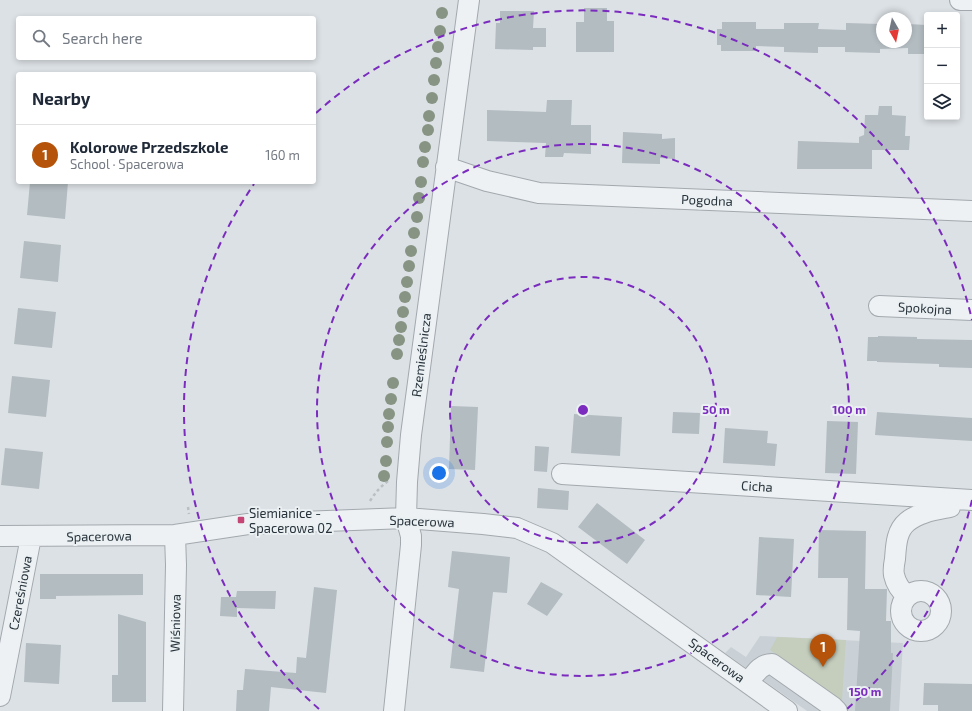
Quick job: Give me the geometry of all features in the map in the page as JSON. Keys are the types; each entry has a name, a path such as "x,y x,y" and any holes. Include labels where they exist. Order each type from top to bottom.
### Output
{"street":[{"name":"Rzemieślnicza","path":"394,711 410,544 410,536 406,518 411,435 469,0"},
{"path":"960,0 972,0"},
{"name":"Pogodna","path":"446,167 488,181 539,193 972,211"},
{"name":"Spokojna","path":"878,306 972,310"},
{"name":"Cicha","path":"562,474 972,500"},
{"path":"907,596 896,583 894,573 897,540 900,531 905,523 913,517 950,507 952,498"},
{"name":"Spacerowa","path":"0,536 175,535 248,524 406,518 517,528 552,543 787,711"},
{"name":"Wiśniowa","path":"173,711 176,565 175,535"},
{"name":"Czereśniowa","path":"0,696 32,536"},
{"path":"748,683 762,665 772,664 837,711"}],"shaded area":[{"path":"760,636 903,643 899,711 807,711 725,653 731,647 746,657"}],"green space":[{"path":"777,637 846,640 842,701 770,650"}],"building":[{"path":"584,8 607,8 607,21 614,21 614,52 576,52 576,22 584,22"},
{"path":"500,11 534,11 533,28 546,28 546,47 533,47 533,50 495,49 496,23 500,23"},
{"path":"722,22 756,22 756,29 784,29 784,23 819,23 818,29 846,30 846,23 876,24 876,48 908,48 880,49 880,53 845,52 845,47 818,47 818,53 784,52 784,47 756,46 756,51 721,51 721,45 717,45 717,29 722,29"},
{"path":"912,24 924,25 924,54 908,54 908,48 912,48"},
{"path":"547,100 572,100 571,125 591,125 591,154 564,153 563,157 545,157 546,143 487,141 487,110 546,112"},
{"path":"879,106 892,106 892,115 906,116 905,136 910,136 909,150 872,150 872,169 797,169 798,141 859,143 859,137 864,135 865,115 878,115"},
{"path":"623,132 662,134 662,139 675,138 675,159 660,158 660,164 622,163"},
{"path":"30,184 68,184 65,219 27,215"},
{"path":"24,241 61,245 58,282 20,278"},
{"path":"18,308 56,312 52,348 14,344"},
{"path":"868,337 917,337 917,339 972,340 972,368 939,367 939,364 867,361"},
{"path":"12,376 50,380 46,417 8,413"},
{"path":"451,406 478,407 475,470 449,469"},
{"path":"673,412 700,413 699,434 672,433"},
{"path":"877,412 972,418 972,441 875,435"},
{"path":"574,414 622,417 620,456 571,453"},
{"path":"827,421 858,422 856,474 825,473"},
{"path":"725,428 768,431 767,443 777,444 775,466 723,463"},
{"path":"535,446 549,447 547,472 534,471"},
{"path":"5,448 43,452 39,489 1,485"},
{"path":"538,488 569,491 568,510 537,508"},
{"path":"597,503 645,540 627,564 578,527"},
{"path":"819,530 866,531 865,589 887,589 886,621 891,621 891,653 893,653 890,711 855,711 860,631 847,630 848,578 818,578"},
{"path":"759,537 794,539 791,597 756,595"},
{"path":"452,551 510,557 507,593 493,592 484,672 450,668 459,589 448,587"},
{"path":"40,574 143,574 143,595 56,596 56,599 40,599"},
{"path":"541,582 563,594 547,616 527,604"},
{"path":"314,587 337,590 326,693 271,687 269,711 236,711 237,690 243,690 245,669 296,673 297,657 306,658"},
{"path":"237,591 276,591 275,609 237,608 237,617 220,616 221,597 236,597"},
{"path":"118,614 146,622 146,702 112,702 112,675 118,675"},
{"path":"26,643 61,645 59,684 24,682"},
{"path":"924,683 972,684 972,711 938,711 938,705 923,705"}],"place":[{"name":"Siemianice - Spacerowa 02","path":"241,520"},
{"name":"Kolorowe Przedszkole","path":"823,667"}]}
